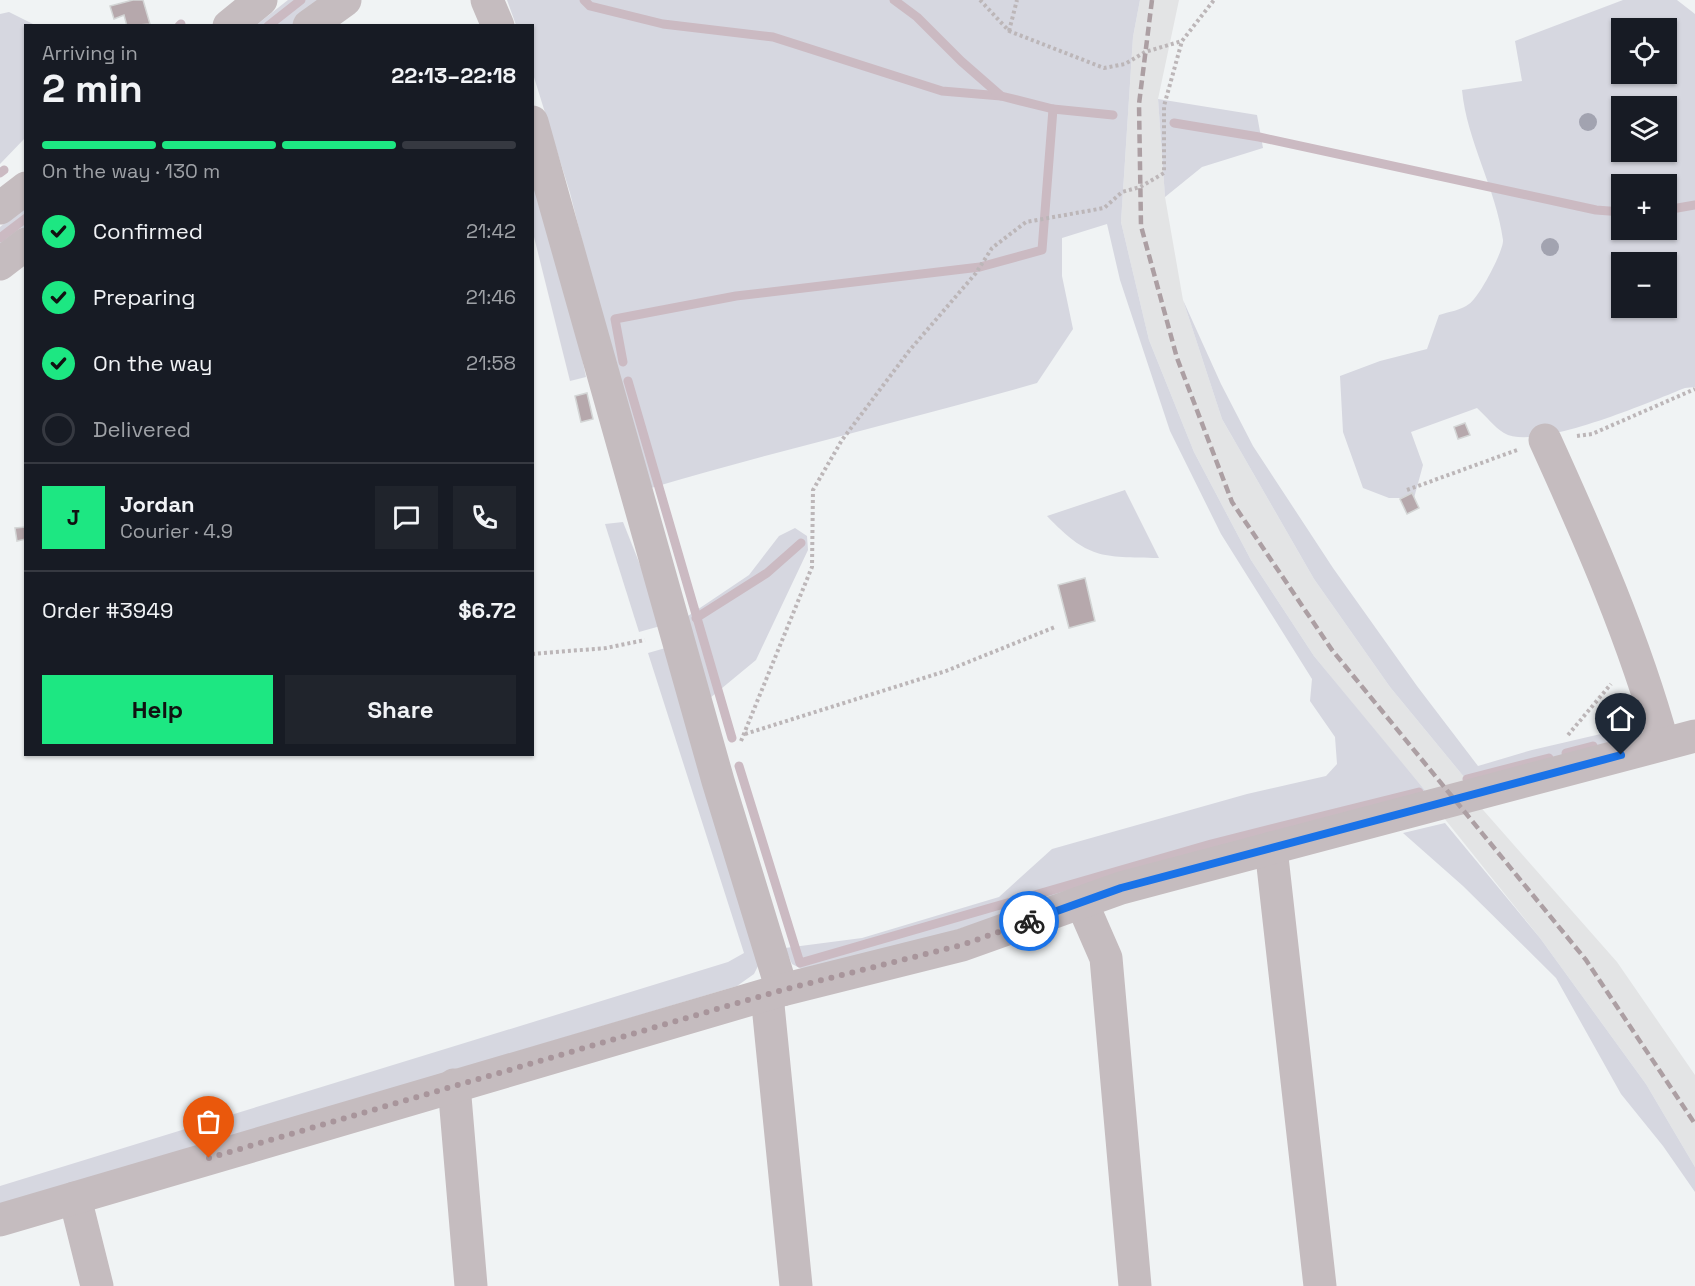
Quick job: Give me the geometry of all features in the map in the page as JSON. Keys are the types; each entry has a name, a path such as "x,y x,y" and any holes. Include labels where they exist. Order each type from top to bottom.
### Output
{"street":[{"path":"231,24 261,0"},
{"path":"312,24 345,0"},
{"path":"487,0 497,24"},
{"path":"534,129 718,781 775,993 796,1286"},
{"path":"0,208 24,190"},
{"path":"0,264 24,246"},
{"path":"1545,440 1582,522 1635,655 1663,744"},
{"path":"0,1220 454,1085 775,993 962,945 1121,888 1695,736"},
{"path":"1271,848 1320,1286"},
{"path":"1082,903 1106,958 1135,1286"},
{"path":"454,1085 471,1286"},
{"path":"75,1198 97,1286"}],"path":[{"path":"980,0 1009,31 1104,68 1125,64 1145,52 1182,41"},
{"path":"1009,31 1017,0"},
{"path":"718,781 745,735 812,567 813,490 842,440 909,351 976,273 992,248 1026,222 1104,208 1122,192 1140,187 1164,173 1164,106 1182,41 1214,0"},
{"path":"1407,490 1545,440 1592,434 1695,389"},
{"path":"745,735 946,671 1055,627"},
{"path":"534,654 606,648 676,634"},
{"path":"1558,771 1558,747 1635,655"}],"shaded area":[{"path":"288,0 331,0 296,24 258,24"},
{"path":"507,0 1140,0 1133,37 1121,222 1149,340 1194,452 1251,560 1314,656 1428,794 1382,807 1291,824 813,975 792,964 785,948 862,938 999,897 1052,849 1247,794 1326,776 1337,764 1335,737 1310,701 1312,679 1221,534 1170,431 1120,280 1107,224 1062,238 1062,276 1073,329 1037,383 651,488 614,367 570,193 534,77 534,24 516,24"},
{"path":"1140,0 1179,0 1158,99 1165,197 1183,300 1222,419 1314,579 1390,687 1469,783 1428,794 1377,733 1314,656 1251,560 1194,452 1149,340 1121,222 1133,37"},
{"path":"1623,0 1677,0 1695,14 1695,387 1685,388 1566,431 1541,436 1519,437 1504,433 1477,408 1411,432 1423,465 1414,498 1389,498 1363,488 1343,432 1340,376 1380,361 1427,349 1439,315 1466,306 1479,293 1500,253 1503,240 1494,202 1470,128 1462,90 1522,81 1515,41"},
{"path":"9,12 33,24 24,24 24,139 0,164 0,14"},
{"path":"1158,99 1257,115 1263,148 1202,167 1165,197"},
{"path":"534,162 554,227 586,377 570,381 534,237"},
{"path":"24,208 24,233 0,252 0,227"},
{"path":"1183,300 1221,384 1253,446 1333,568 1417,686 1478,766 1532,750 1648,723 1656,739 1469,783 1390,687 1314,579 1222,419"},
{"path":"1125,490 1159,558 1109,556 1097,553 1074,541 1047,516"},
{"path":"623,522 664,625 639,632 605,524"},
{"path":"795,528 807,536 808,550 756,660 710,698 685,618 749,575 779,536"},
{"path":"669,647 760,962 754,974 737,986 0,1206 0,1186 728,962 744,953 648,653"},
{"path":"1477,803 1617,962 1695,1075 1695,1167 1646,1084 1540,938 1440,813"},
{"path":"1445,823 1540,938 1646,1084 1695,1167 1695,1192 1663,1146 1621,1094 1556,978 1463,886 1403,833"}],"building":[{"path":"143,0 150,24 126,24 124,15 114,19 110,6"},
{"path":"587,393 593,419 581,422 575,396"},
{"path":"1465,423 1470,435 1458,439 1454,427"},
{"path":"1412,493 1419,508 1407,514 1400,499"},
{"path":"24,527 24,539 17,541 15,528"},
{"path":"1085,578 1095,621 1069,628 1058,585"}],"waterway":[{"path":"271,24 301,0"},
{"path":"584,0 590,6 663,24 773,37 942,91 1001,96"},
{"path":"894,0 917,17 961,61 1001,96 1053,109"},
{"path":"623,362 615,319 736,296 980,267 1042,250 1053,109 1113,115"},
{"path":"1174,123 1259,137 1596,210 1611,211"},
{"path":"0,173 4,170"},
{"path":"1677,208 1695,205"},
{"path":"0,238 24,220"},
{"path":"628,381 732,738"},
{"path":"696,618 767,573 801,543"},
{"path":"1566,753 1593,746"},
{"path":"1467,779 1549,758"},
{"path":"739,766 800,963 1211,844 1419,792"}],"railway":[{"path":"1152,0 1139,104 1141,226 1177,358 1232,502 1332,650 1586,960 1695,1124"}],"way so far":[{"path":"209,1158 782,990 962,945 1029,921"}],"route":[{"path":"1029,921 1121,888 1621,755"}]}
